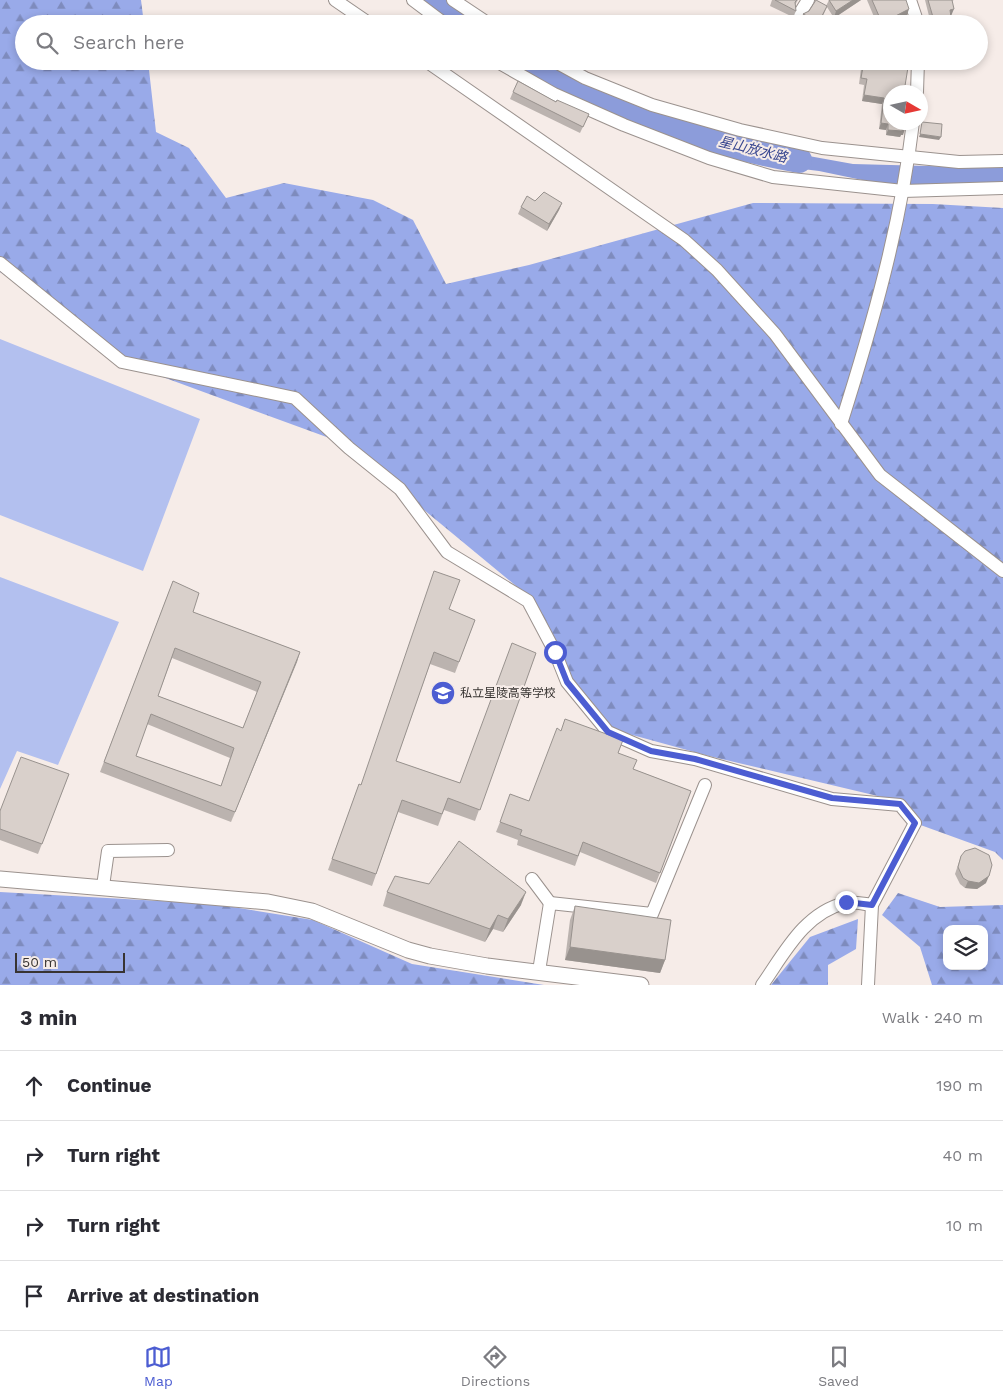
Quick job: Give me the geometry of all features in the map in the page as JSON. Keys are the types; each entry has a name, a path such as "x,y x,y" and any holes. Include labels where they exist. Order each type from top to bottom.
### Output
{"street":[{"path":"335,0 357,15"},
{"path":"413,0 433,15"},
{"path":"453,0 476,15"},
{"path":"800,13 808,0"},
{"path":"910,0 915,15"},
{"path":"439,70 684,240 717,270 775,334 880,475 1003,571"},
{"path":"512,70 554,94 624,125 709,158 773,177 903,192 1003,188"},
{"path":"570,70 585,78 652,105 740,130 822,148 910,155 959,162 1003,161"},
{"path":"917,85 918,70"},
{"path":"841,424 866,346 903,192 912,130"},
{"path":"0,263 122,362 295,398 349,448 400,489 446,552 528,601 555,652 567,682 608,732 651,751 695,759 832,798 900,804 915,823 872,905 868,985"},
{"path":"550,903 652,914 705,785"},
{"path":"103,886 108,851 168,850"},
{"path":"0,879 103,886 268,902 330,916 408,950 422,954 487,966 641,985"},
{"path":"532,879 550,903 539,971"},
{"path":"762,985 804,926 814,916 846,902 872,905"}],"green space":[{"path":"0,0 141,0 143,15 15,15 15,70 149,70 156,132 189,148 226,198 284,183 373,200 413,220 446,284 529,265 753,203 933,204 1003,208 1003,860 995,852 915,823 903,802 709,756 614,730 577,694 533,600 343,443 111,358 87,328 0,272"},
{"path":"0,892 214,904 313,920 412,964 544,985 0,985"},
{"path":"898,893 940,907 1003,905 1003,985 932,985 920,947 882,915"},
{"path":"858,919 856,949 828,965 828,985 771,985 810,937"}],"shaded area":[{"path":"770,149 853,164 1003,168 1003,184 886,185 819,171 753,163"},
{"path":"0,339 200,419 143,571 0,515"},
{"path":"0,577 119,622 58,765 17,751 0,789"}],"building":[{"path":"775,0 797,0 795,2 796,11"},
{"path":"816,0 827,6 822,15 803,14 809,11"},
{"path":"829,0 853,0 836,11"},
{"path":"872,0 906,0 909,9 897,15 879,15"},
{"path":"928,0 952,0 954,9 950,10 951,15 932,15"},
{"path":"862,70 908,70 905,85 883,85 883,98 864,95 867,79 861,78"},
{"path":"518,81 556,102 557,100 589,114 583,127 513,92"},
{"path":"883,106 883,123 881,123"},
{"path":"928,123 942,124 941,137 920,134 921,130 928,130"},
{"path":"544,192 562,203 549,224 521,207 527,196 535,201"},
{"path":"434,571 460,580 449,609 475,620 459,662 434,652 396,761 460,783 512,643 536,653 480,810 448,798 442,814 402,800 376,874 332,859 359,784 361,785"},
{"path":"173,581 199,593 193,612 300,652 235,812 104,762","holes":["175,648 261,682 243,728 158,696","151,714 234,748 221,786 136,756"]},
{"path":"565,719 623,740 618,753 637,760 633,769 691,791 660,873 583,842 578,856 520,835 522,830 500,822 510,794 529,801 557,728 561,731"},
{"path":"21,757 69,774 42,844 0,829 0,811"},
{"path":"459,841 526,892 508,919 498,915 490,929 387,892 395,876 429,884"},
{"path":"975,848 989,855 992,865 989,876 979,883 963,878 958,867 961,856 965,851"},
{"path":"575,906 671,920 665,960 570,947"}],"waterway":[{"name":"星山放水路","path":"430,0 450,15"},
{"name":"星山放水路","path":"535,70 619,109 654,122 726,144 799,160"}],"place":[{"name":"私立星陵高等学校","path":"443,693"}],"route":[{"path":"555,652 567,682 608,732 651,751 695,759 832,798 900,804 915,823 872,905 846,902"}]}
